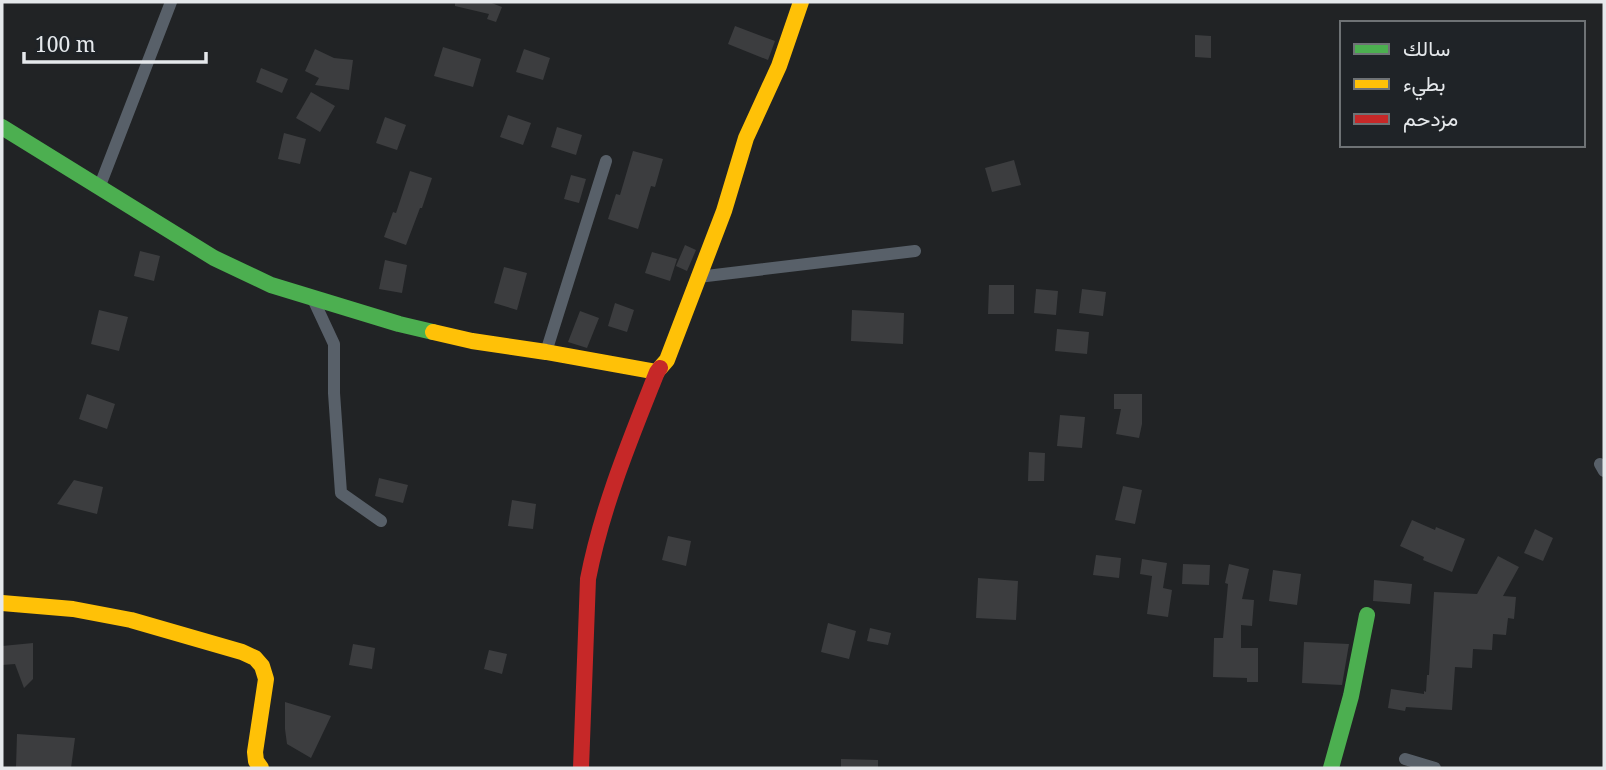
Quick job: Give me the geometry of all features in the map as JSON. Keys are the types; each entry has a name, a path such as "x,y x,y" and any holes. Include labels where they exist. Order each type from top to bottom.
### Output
{"street":[{"path":"99,188 171,2"},
{"path":"581,768 589,579 605,506 657,372 667,360 724,211 746,138 779,65 801,2"},
{"path":"2,127 214,258 271,285 399,324 460,338 657,372"},
{"path":"546,352 606,161"},
{"path":"698,277 915,251"},
{"path":"313,299 334,344 334,393 341,493 382,521"},
{"path":"2,603 73,609 131,620 255,658 262,666 266,679 255,752 256,761 261,768"},
{"path":"1331,768 1351,695 1367,615"},
{"path":"1405,759 1435,768"}],"building":[{"path":"455,2 489,2 502,7 496,22 487,19 489,14 455,6"},
{"path":"735,26 775,41 768,60 728,44"},
{"path":"1195,35 1211,36 1211,58 1195,57"},
{"path":"443,47 481,59 473,87 434,76"},
{"path":"315,49 334,58 353,60 349,90 315,85 319,78 305,71"},
{"path":"524,49 550,58 543,80 516,72"},
{"path":"261,68 288,79 282,93 256,82"},
{"path":"311,92 335,106 320,132 296,118"},
{"path":"508,115 531,123 523,145 500,137"},
{"path":"385,117 406,125 397,150 376,143"},
{"path":"557,127 582,135 576,155 551,147"},
{"path":"284,133 306,139 300,164 278,159"},
{"path":"633,151 663,159 655,187 651,186 638,229 608,219 616,194 620,195"},
{"path":"1014,160 1021,185 992,192 985,168"},
{"path":"410,171 432,178 406,245 384,237 393,212 396,213"},
{"path":"571,175 586,179 579,203 564,199"},
{"path":"685,245 696,250 687,271 676,266"},
{"path":"140,251 160,256 154,281 134,276"},
{"path":"652,252 677,259 670,281 645,273"},
{"path":"385,260 407,265 402,293 379,289"},
{"path":"504,267 527,273 517,310 494,303"},
{"path":"989,285 1014,285 1014,314 988,314"},
{"path":"1036,289 1058,291 1056,315 1034,313"},
{"path":"1082,289 1106,292 1103,316 1079,313"},
{"path":"615,303 634,310 627,332 608,326"},
{"path":"99,310 128,317 119,351 91,344"},
{"path":"852,310 904,313 903,344 851,341"},
{"path":"580,311 599,318 587,348 568,342"},
{"path":"1057,329 1089,332 1087,354 1055,351"},
{"path":"87,394 115,404 107,429 79,419"},
{"path":"1114,394 1142,394 1139,438 1116,434 1121,409 1114,409"},
{"path":"1060,415 1085,417 1082,448 1057,446"},
{"path":"1029,452 1045,453 1044,481 1028,481"},
{"path":"379,478 408,485 403,503 375,496"},
{"path":"74,480 103,487 97,514 57,504"},
{"path":"1123,486 1142,490 1135,524 1115,520"},
{"path":"512,500 536,504 533,529 508,526"},
{"path":"1412,520 1465,539 1452,572 1423,560 1424,557 1400,546"},
{"path":"1535,529 1553,538 1543,561 1524,553"},
{"path":"668,536 691,541 686,566 662,560"},
{"path":"1096,555 1121,558 1119,578 1093,575"},
{"path":"1498,556 1519,567 1503,596 1516,597 1514,619 1508,618 1506,635 1493,634 1492,650 1473,649 1472,668 1455,667 1452,710 1406,707 1405,711 1388,708 1391,689 1424,694 1424,691 1426,692 1434,592 1477,594"},
{"path":"1142,559 1167,563 1163,588 1172,590 1168,617 1147,614 1152,576 1140,574"},
{"path":"1183,564 1210,565 1209,585 1182,584"},
{"path":"1229,564 1249,569 1242,599 1254,600 1252,626 1241,625 1241,648 1258,648 1258,682 1247,682 1247,678 1213,677 1214,638 1223,638 1228,584 1225,583"},
{"path":"1273,570 1301,574 1297,605 1269,601"},
{"path":"978,578 1018,581 1016,620 976,618"},
{"path":"1374,580 1412,584 1410,604 1373,601"},
{"path":"828,623 856,631 849,659 821,652"},
{"path":"870,628 891,633 888,645 867,641"},
{"path":"1304,642 1349,644 1342,685 1302,683"},
{"path":"33,643 33,679 24,688 15,664 2,665 2,646"},
{"path":"353,644 375,648 372,669 349,665"},
{"path":"489,650 507,654 502,674 484,669"},
{"path":"285,702 331,716 311,758 287,744"},
{"path":"17,734 75,738 71,768 16,768"},
{"path":"841,759 878,760 878,768 841,768"}],"traffic: fast":[{"path":"2,127 214,258 271,285 433,332"},
{"path":"1331,768 1351,696 1367,615"}],"traffic: slow":[{"path":"660,368 667,360 724,211 746,138 779,66 801,2"},
{"path":"433,332 657,372"},
{"path":"2,603 73,609 131,620 255,658 262,666 266,679 255,752 256,761 261,768"}],"traffic: jam":[{"path":"581,768 588,579 618,474 660,368"}]}
